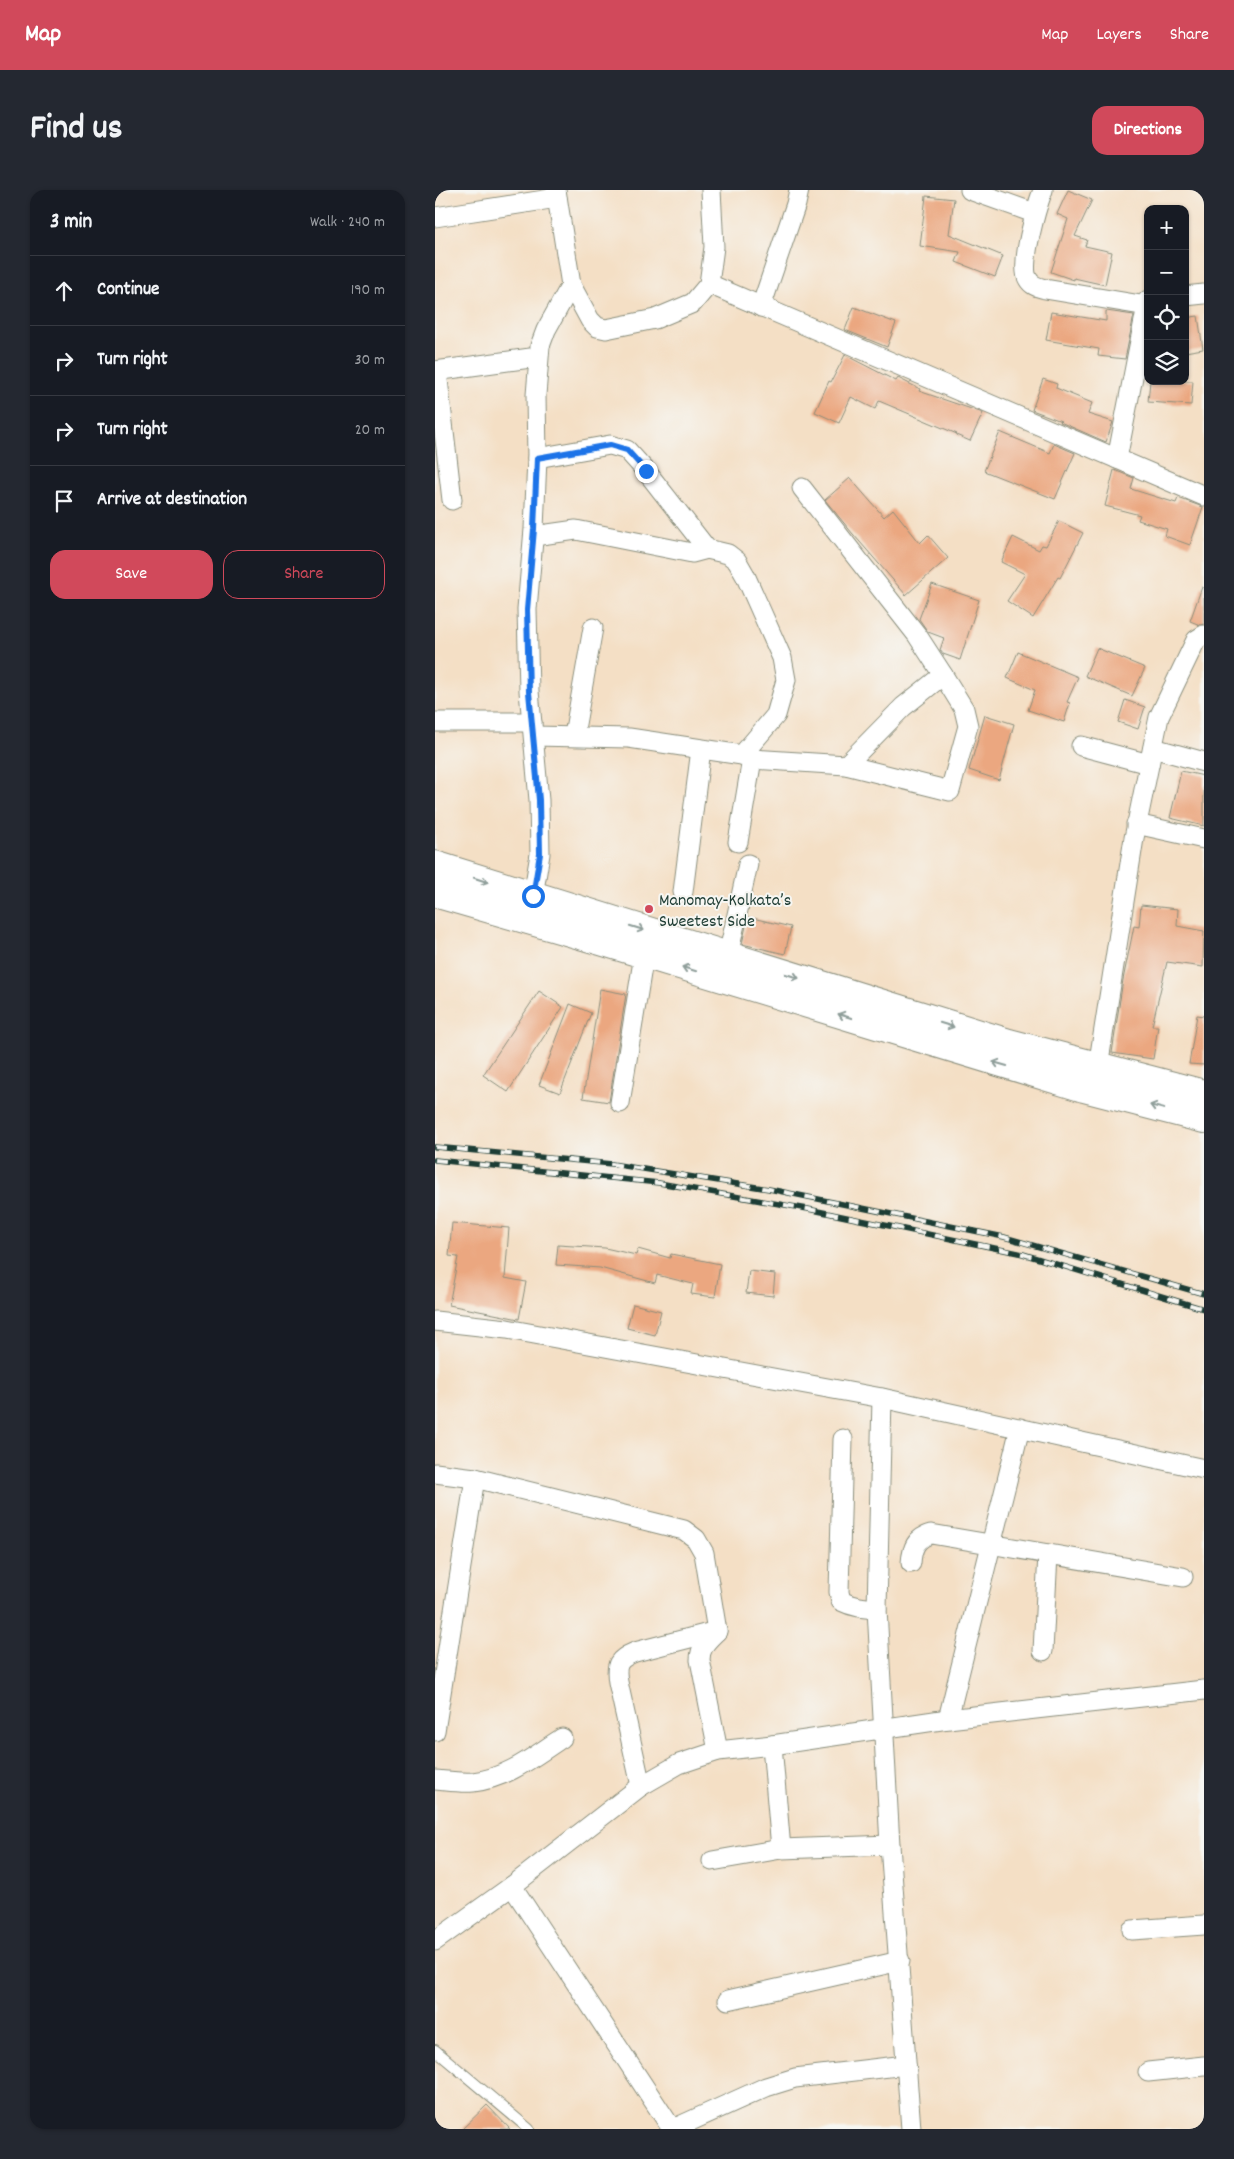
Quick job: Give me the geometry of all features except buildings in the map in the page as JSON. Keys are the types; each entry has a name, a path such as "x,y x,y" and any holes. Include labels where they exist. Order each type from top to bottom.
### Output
{"main road":[{"path":"435,865 1000,1041 1204,1094"},
{"path":"435,893 1009,1066 1204,1120"}],"street":[{"path":"435,216 557,194 571,285 590,320 597,327 606,329 655,319 693,303 709,284 714,247 711,190"},
{"path":"761,306 796,204 799,190"},
{"path":"970,190 1034,213"},
{"path":"1043,190 1034,213 1025,267 1027,278 1034,286 1144,303"},
{"path":"709,284 1204,496"},
{"path":"533,896 540,854 539,800 529,692 527,610 534,536 538,357 546,330 571,285"},
{"path":"1189,296 1204,294"},
{"path":"1117,459 1144,319"},
{"path":"452,500 440,439 436,371 538,357"},
{"path":"537,458 610,445 627,450 646,471 707,549"},
{"path":"435,722 533,729 574,735 629,738 747,757 846,765 950,791 968,726 964,709 917,635 801,488"},
{"path":"534,536 576,530 692,554 707,549 728,554 737,561 782,658 785,680 776,716 747,757 738,842"},
{"path":"574,735 593,628"},
{"path":"1098,1067 1136,824 1159,717 1196,640 1204,635"},
{"path":"846,765 903,707 943,675"},
{"path":"1081,746 1204,762"},
{"path":"683,892 701,749"},
{"path":"1136,824 1204,839"},
{"path":"728,956 748,864"},
{"path":"620,1103 644,955"},
{"path":"435,1321 507,1329 882,1398 1204,1469"},
{"path":"882,1398 877,1610 890,1845 911,2129"},
{"path":"949,1719 1020,1428"},
{"path":"843,1439 839,1592 841,1601 857,1608 877,1610"},
{"path":"435,1473 475,1478 684,1530 696,1539 704,1553 717,1631 700,1651 700,1660 717,1751"},
{"path":"435,1732 475,1478"},
{"path":"911,1563 915,1543 922,1537 931,1534 1183,1577"},
{"path":"1043,1651 1048,1554"},
{"path":"641,1786 617,1676 618,1662 623,1657 635,1652 717,1631"},
{"path":"435,1941 512,1886 641,1786 679,1764 717,1751 949,1719 1204,1690"},
{"path":"435,1780 471,1782 493,1778 513,1770 562,1738"},
{"path":"771,1745 781,1850"},
{"path":"712,1860 781,1850 890,1845"},
{"path":"512,1886 672,2129 765,2087 795,2078 906,2065"},
{"path":"1132,1930 1204,1924"},
{"path":"728,2000 900,1961"},
{"path":"1148,2072 1204,2066"}],"lane":[{"path":"435,2050 529,2129"}],"railway":[{"path":"435,1147 612,1164 769,1189 1004,1237 1204,1294"},
{"path":"435,1160 659,1183 808,1209 1023,1254 1204,1309"}],"place":[{"name":"Manomay-Kolkata’s Sweetest Side","path":"649,909"}],"route":[{"path":"533,896 540,854 539,800 529,692 527,610 534,529 537,458 610,445 627,450 646,471"}]}
